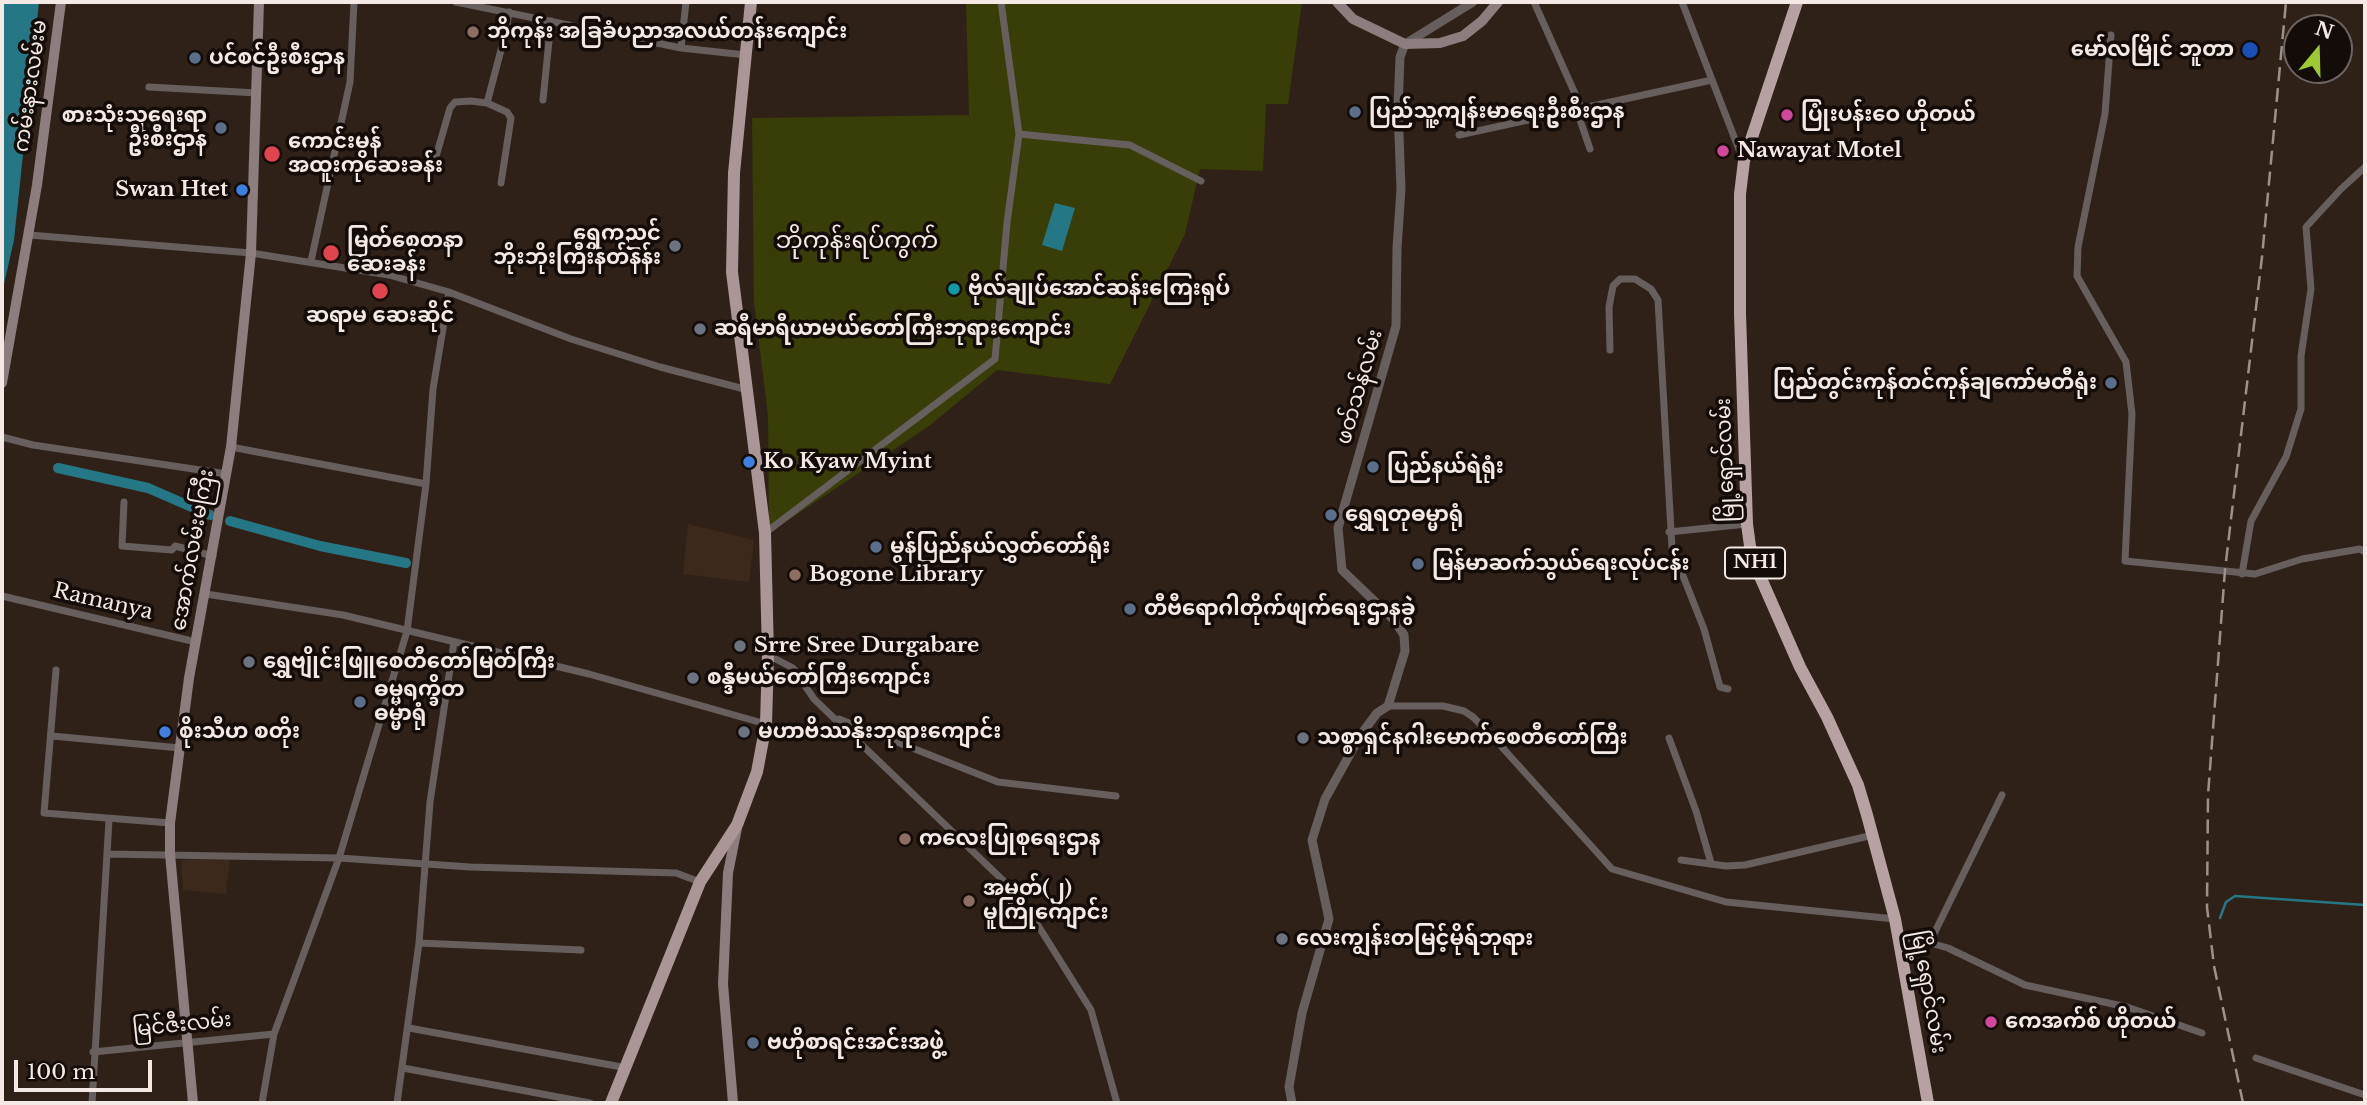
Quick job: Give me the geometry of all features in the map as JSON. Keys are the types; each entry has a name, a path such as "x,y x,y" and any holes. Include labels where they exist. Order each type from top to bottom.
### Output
{"highway":[{"name":"မြို့ရှောင်လမ်း","path":"1797,2 1744,161 1740,194 1740,300 1747,524 1750,546 1759,575 1800,667 1827,717 1858,785 1895,919 1928,1103"}],"main road":[{"name":"ကမ်းနားလမ်းမ","path":"2,383 29,234 61,2"},
{"name":"အောက်လမ်းမကြီး","path":"193,1103 170,854 170,823 196,642 230,447 251,253 259,2"},
{"path":"733,1103 723,984 728,873 737,825 757,772 766,724 768,655 765,533 732,272 734,173 751,2"},
{"path":"1337,2 1353,19 1405,44 1440,43 1463,36 1482,21 1498,2"},
{"path":"611,1103 700,882 737,825"}],"street":[{"path":"311,261 350,82 354,2"},
{"path":"456,2 681,48 746,55"},
{"path":"681,48 686,2"},
{"path":"765,533 995,359 1007,223 1019,134 1001,2"},
{"path":"1405,44 1473,2"},
{"path":"1534,2 1579,108 1590,149"},
{"path":"1682,2 1744,161"},
{"path":"487,103 509,12"},
{"path":"543,100 551,21"},
{"path":"2111,35 2105,114 2078,247 2077,276 2126,362 2132,414 2125,561 2255,574 2302,559 2360,549 2365,552"},
{"name":"ဖတ်သန်လမ်း","path":"1388,706 1405,651 1404,635 1394,620 1342,570 1338,528 1396,326 1396,248 1401,188 1398,107 1401,57 1405,44"},
{"path":"1459,135 1712,80"},
{"path":"149,87 257,93"},
{"path":"435,160 450,108 455,102 487,103 507,112 511,118 502,183"},
{"path":"1019,134 1130,145 1201,181"},
{"path":"2242,574 2251,521 2286,457 2301,410 2301,356 2311,289 2306,228 2365,167"},
{"path":"29,234 251,253 389,275 449,292 571,339 660,367 748,390"},
{"path":"1610,349 1609,307 1613,286 1620,279 1635,279 1651,289 1658,300 1672,548 1703,629 1720,687 1728,689"},
{"path":"262,1103 274,1034 339,858 407,631 426,484 433,389 449,292"},
{"path":"2,437 33,445 227,474"},
{"path":"230,447 426,484"},
{"path":"124,502 122,546 172,550 175,546 213,555"},
{"path":"1669,532 1747,524"},
{"path":"206,594 343,615 589,674 766,724"},
{"name":"Ramanya","path":"2,596 196,642"},
{"path":"397,1103 419,943 430,802 454,642"},
{"path":"768,655 793,668 814,699 1012,889 1091,1010 1117,1103"},
{"path":"56,670 44,813 170,823"},
{"path":"1292,1103 1289,1087 1302,1013 1329,919 1312,840 1325,799 1360,736 1377,713 1388,706 1443,706 1464,711 1473,717 1612,869 1726,902 1895,919"},
{"path":"835,718 998,782 1116,796"},
{"path":"52,736 180,748"},
{"path":"1669,738 1696,811 1711,863"},
{"path":"1930,942 2001,794"},
{"path":"92,1103 108,820"},
{"path":"1681,860 1745,865 1873,835"},
{"path":"107,854 339,858 424,864 676,873 700,882"},
{"path":"1898,937 1948,948 2025,985 2127,1007 2202,1033"},
{"path":"419,943 581,950"},
{"path":"409,1028 627,1068"},
{"name":"မြင်ဇီးလမ်း","path":"93,1052 274,1034"},
{"path":"2256,1058 2365,1095"},
{"path":"403,1068 590,1103"}],"shaded area":[{"path":"688,524 754,540 749,582 683,574"},
{"path":"230,859 226,894 183,890 181,860"}],"green space":[{"path":"966,2 1302,2 1288,104 1266,104 1263,171 1200,169 1185,234 1110,384 997,370 929,426 769,533 768,416 754,302 752,118 969,115"}],"water":[{"path":"2,2 39,2 14,240 2,293"},
{"path":"1055,203 1075,208 1062,251 1042,245"}],"waterway":[{"path":"58,468 148,488 210,515"},
{"path":"230,521 320,546 406,563"},
{"path":"2220,918 2226,902 2235,896 2365,905"}],"railway":[{"path":"2243,1103 2214,966 2207,907 2208,795 2225,570 2262,257 2286,2"}],"place":[{"name":"ဘိုကုန်း အခြခံပညာအလယ်တန်းကျောင်း","path":"473,32"},
{"name":"မော်လမြိုင် ဘူတာ","path":"2250,50"},
{"name":"ပင်စင်ဦးစီးဌာန","path":"195,58"},
{"name":"ပြည်သူ့ကျန်းမာရေးဦးစီးဌာန","path":"1355,112"},
{"name":"ပြုံးပန်းဝေ ဟိုတယ်","path":"1787,115"},
{"name":"စားသုံးသူရေးရာ ဦးစီးဌာန","path":"221,128"},
{"name":"Nawayat Motel","path":"1723,151"},
{"name":"ကောင်းမွန် အထူးကုဆေးခန်း","path":"272,154"},
{"name":"Swan Htet","path":"242,190"},
{"name":"ရွှေကညင် ဘိုးဘိုးကြီးနတ်နန်း","path":"675,246"},
{"name":"မြတ်စေတနာ ဆေးခန်း","path":"331,253"},
{"name":"ဗိုလ်ချုပ်အောင်ဆန်းကြေးရုပ်","path":"954,289"},
{"name":"ဆရာမ ဆေးဆိုင်","path":"380,291"},
{"name":"ဆရီမာရီယာမယ်တော်ကြီးဘုရားကျောင်း","path":"700,329"},
{"name":"ပြည်တွင်းကုန်တင်ကုန်ချကော်မတီရုံး","path":"2111,383"},
{"name":"Ko Kyaw Myint","path":"749,462"},
{"name":"ပြည်နယ်ရဲရုံး","path":"1373,467"},
{"name":"ရွှေရတုဓမ္မာရုံ","path":"1331,515"},
{"name":"မွန်ပြည်နယ်လွှတ်တော်ရုံး","path":"876,547"},
{"name":"မြန်မာဆက်သွယ်ရေးလုပ်ငန်း","path":"1418,564"},
{"name":"Bogone Library","path":"795,575"},
{"name":"တီဗီရောဂါတိုက်ဖျက်ရေးဌာနခွဲ","path":"1130,609"},
{"name":"Srre Sree Durgabare","path":"740,646"},
{"name":"ရွှေဗျိုင်းဖြူစေတီတော်မြတ်ကြီး","path":"249,662"},
{"name":"စန္ဒီမယ်တော်ကြီးကျောင်း","path":"693,678"},
{"name":"ဓမ္မရက္ခိတ ဓမ္မာရုံ","path":"360,702"},
{"name":"စိုးသီဟ စတိုး","path":"165,732"},
{"name":"မဟာဗိဿနိုးဘုရားကျောင်း","path":"744,732"},
{"name":"သစ္စာရှင်နဂါးမောက်စေတီတော်ကြီး","path":"1303,738"},
{"name":"ကလေးပြုစုရေးဌာန","path":"905,839"},
{"name":"အမှတ်(၂) မူကြိုကျောင်း","path":"969,901"},
{"name":"လေးကျွန်းတမြင့်မိုရ်ဘုရား","path":"1282,939"},
{"name":"ကေအက်စ် ဟိုတယ်","path":"1991,1022"},
{"name":"ဗဟိုစာရင်းအင်းအဖွဲ့","path":"753,1043"}],"district":[{"name":"ဘိုကုန်းရပ်ကွက်","path":"857,241"}]}
